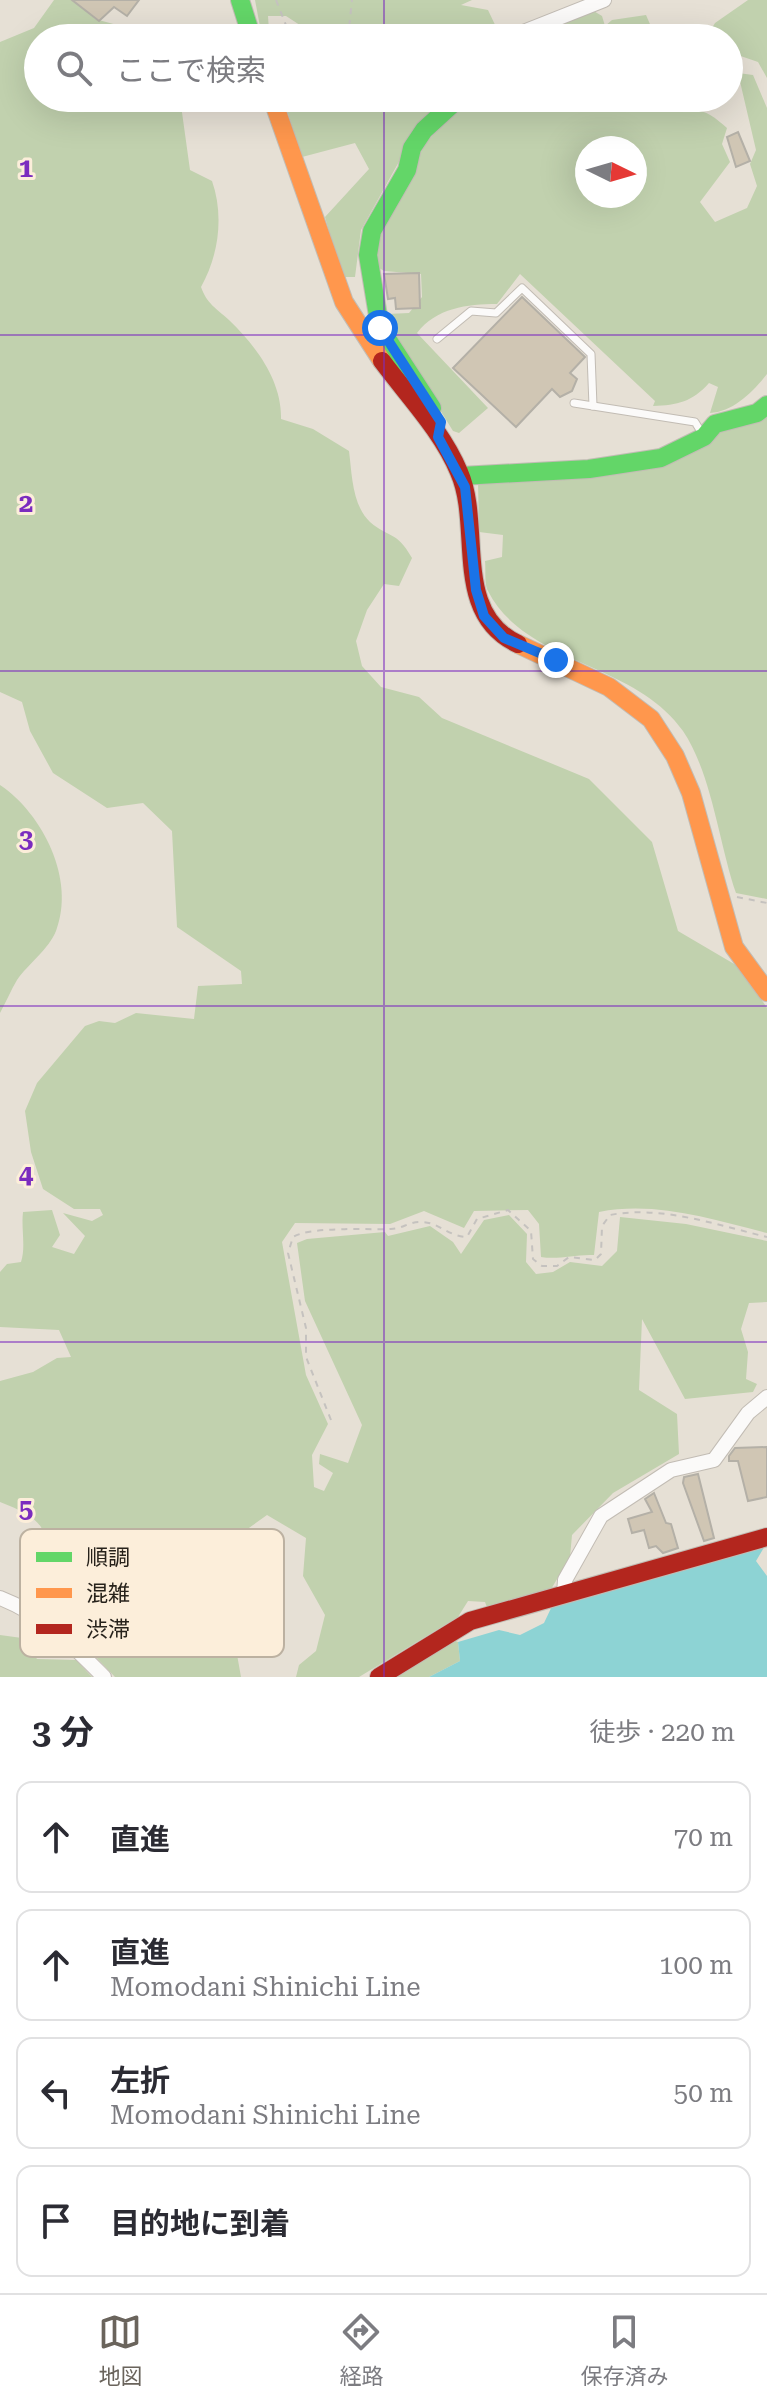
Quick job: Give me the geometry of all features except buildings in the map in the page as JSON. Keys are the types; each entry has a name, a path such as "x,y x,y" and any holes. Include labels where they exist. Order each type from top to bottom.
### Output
{"street":[{"path":"240,0 248,24"},
{"path":"543,24 604,0"},
{"path":"277,112 344,302 362,334 438,437 461,476 476,590 484,616 504,638 609,687 651,719 675,756 691,793 734,947 767,992"},
{"path":"438,437 441,422 380,328 368,255 372,231 407,170 412,148 424,130 444,112"},
{"path":"461,476 589,469 661,458 704,437 715,424 757,413 767,405"},
{"path":"564,1594 565,1580 601,1516 671,1470 714,1460 748,1413 767,1397"},
{"path":"379,1677 470,1621 767,1537"},
{"path":"0,1598 20,1607"},
{"path":"85,1657 104,1677"}],"lane":[{"path":"437,339 471,311 496,313 522,288 591,354 593,406"},
{"path":"574,403 695,422 704,437"}],"path":[{"path":"276,0 285,24"},
{"path":"349,24 352,0"},
{"path":"734,896 767,903"},
{"path":"331,1420 306,1357 306,1328 288,1253 293,1237 304,1230 394,1230 419,1221 434,1224 451,1236 467,1237 477,1219 508,1210 531,1231 533,1259 542,1266 557,1266 569,1257 595,1260 601,1254 602,1226 610,1215 631,1211 683,1217 767,1237"}],"green space":[{"path":"54,0 76,0 95,19 113,24 37,24"},
{"path":"255,0 472,0 461,5 488,10 495,24 298,24 286,16 268,16 269,24 260,24"},
{"path":"748,0 767,0 767,78 758,62 743,57 743,24 715,23"},
{"path":"592,10 602,16 604,24 552,24"},
{"path":"646,15 650,24 607,24 612,20"},
{"path":"24,32 24,112 182,112 190,170 212,181 218,207 216,248 201,287 203,293 249,341 266,365 277,391 281,419 313,429 349,451 354,489 364,515 397,539 412,558 399,586 384,584 367,610 356,641 362,666 381,687 419,697 442,718 589,779 652,842 678,931 741,968 767,1008 767,1233 683,1213 620,1209 599,1212 594,1255 548,1258 541,1257 539,1224 528,1210 474,1211 464,1228 424,1211 390,1224 295,1223 282,1242 306,1375 328,1424 312,1455 314,1487 324,1491 333,1473 319,1464 320,1454 348,1463 362,1425 305,1301 297,1243 307,1239 385,1232 388,1236 430,1226 453,1242 461,1254 484,1220 509,1215 527,1234 526,1262 536,1274 553,1272 570,1262 602,1266 617,1251 620,1217 686,1224 767,1241 767,1302 749,1303 741,1329 748,1352 746,1379 757,1384 753,1392 685,1399 642,1319 639,1390 677,1414 679,1454 613,1493 572,1535 570,1557 550,1591 488,1610 485,1602 468,1601 458,1617 359,1677 296,1677 299,1665 316,1651 325,1615 303,1576 306,1538 267,1515 248,1529 41,1529 28,1515 0,1502 0,1381 33,1372 57,1358 71,1357 59,1330 0,1327 0,1272 7,1264 21,1262 23,1212 52,1210 60,1235 52,1247 74,1254 85,1236 63,1213 92,1221 103,1215 100,1209 74,1209 43,1189 31,1152 25,1111 37,1083 85,1026 99,1021 115,1023 136,1013 194,1019 198,986 242,984 241,971 177,927 172,831 143,803 107,808 53,773 30,731 22,702 0,692 0,42"},
{"path":"743,74 753,75 767,108 767,374 749,394 727,409 710,413 718,387 709,383 684,401 653,406 655,401 520,274 497,304 453,309 433,318 417,333 488,408 459,433 453,431 393,333 387,314 409,313 422,297 421,274 384,271 373,264 373,251 425,144 454,112 702,112 727,128 722,144 730,162 700,202 715,222 747,208 757,186 750,164 756,150 743,94"},
{"path":"288,112 432,112 420,124 361,230 355,277 342,277 325,217 369,169 355,143 302,157"},
{"path":"767,414 767,899 736,893 708,788 683,731 662,708 637,690 527,634 505,615 488,591 485,561 502,557 503,535 479,532 478,481 587,475"},
{"path":"0,785 30,813 42,830 52,850 62,891 61,911 53,938 17,980 0,1013"},
{"path":"0,1635 20,1638 20,1657 76,1660 92,1677 0,1677"},
{"path":"448,1638 458,1642 460,1661 429,1677 392,1677"},
{"path":"96,1657 237,1657 241,1677 115,1677"}],"water":[{"path":"766,1544 756,1561 767,1576 767,1677 429,1677 460,1661 458,1642 499,1630 520,1635 544,1623 553,1604"}],"traffic: fast":[{"path":"240,0 248,24"},
{"path":"432,408 380,328 368,255 372,231 407,170 412,148 424,130 444,112"},
{"path":"461,476 589,469 661,458 704,437 715,424 757,413 767,405"}],"traffic: slow":[{"path":"277,112 344,302 382,361"},
{"path":"518,644 609,687 651,719 675,756 691,793 734,947 767,992"}],"traffic: jam":[{"path":"382,361 434,428 452,457 466,494 476,590 484,612 497,630 518,644"},
{"path":"379,1677 470,1621 767,1537"}],"route":[{"path":"380,328 441,422 438,437 450,453 465,487 476,590 484,616 504,638 556,660"}]}
